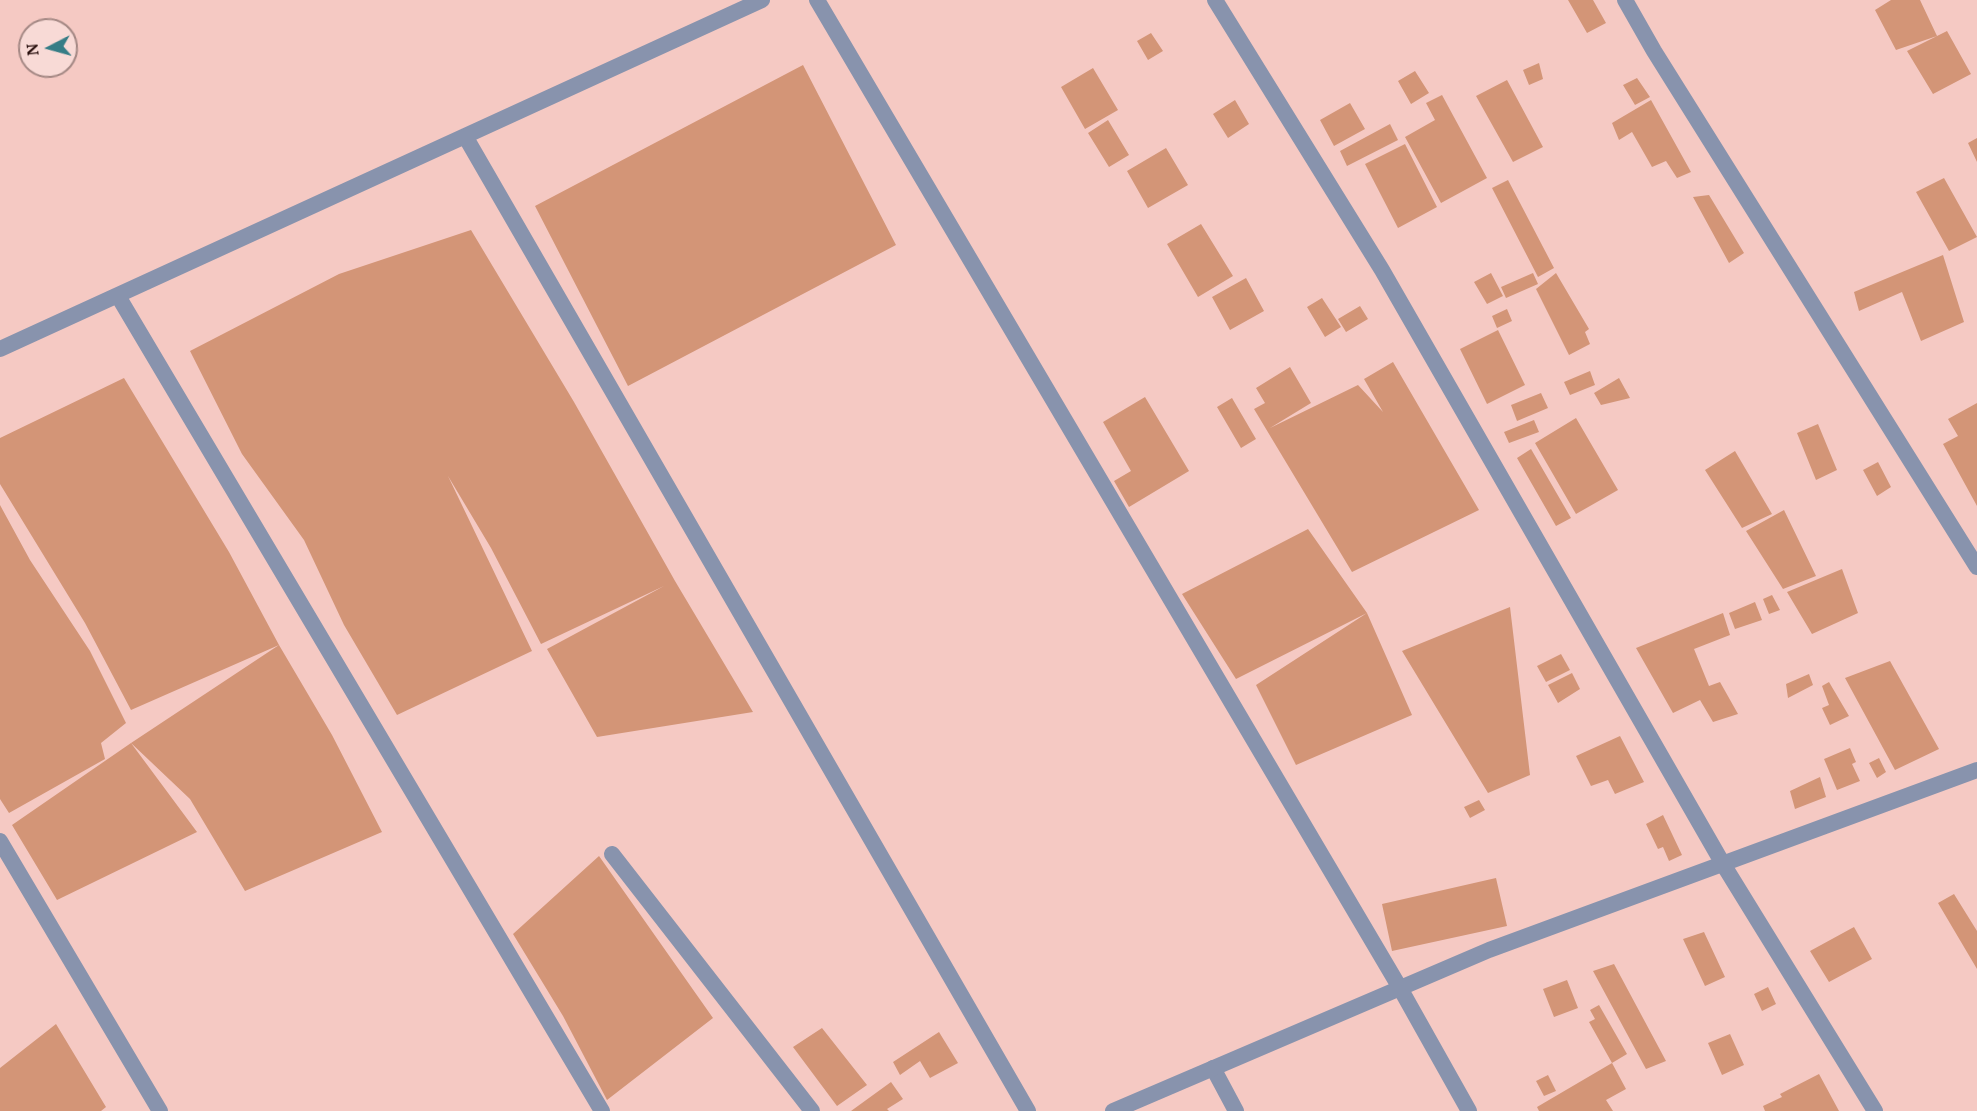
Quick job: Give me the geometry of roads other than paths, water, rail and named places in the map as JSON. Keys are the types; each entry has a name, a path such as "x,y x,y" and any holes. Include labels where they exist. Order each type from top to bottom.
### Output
{"street":[{"path":"0,349 762,0"},
{"path":"818,0 1400,988 1469,1111"},
{"path":"1215,0 1382,270 1723,864 1875,1111"},
{"path":"1625,0 1654,51 1977,567"},
{"path":"465,136 1028,1111"},
{"path":"118,296 602,1111"},
{"path":"1113,1111 1489,950 1977,770"},
{"path":"0,841 160,1111"},
{"path":"612,854 812,1111"},
{"path":"1213,1068 1236,1111"}]}
